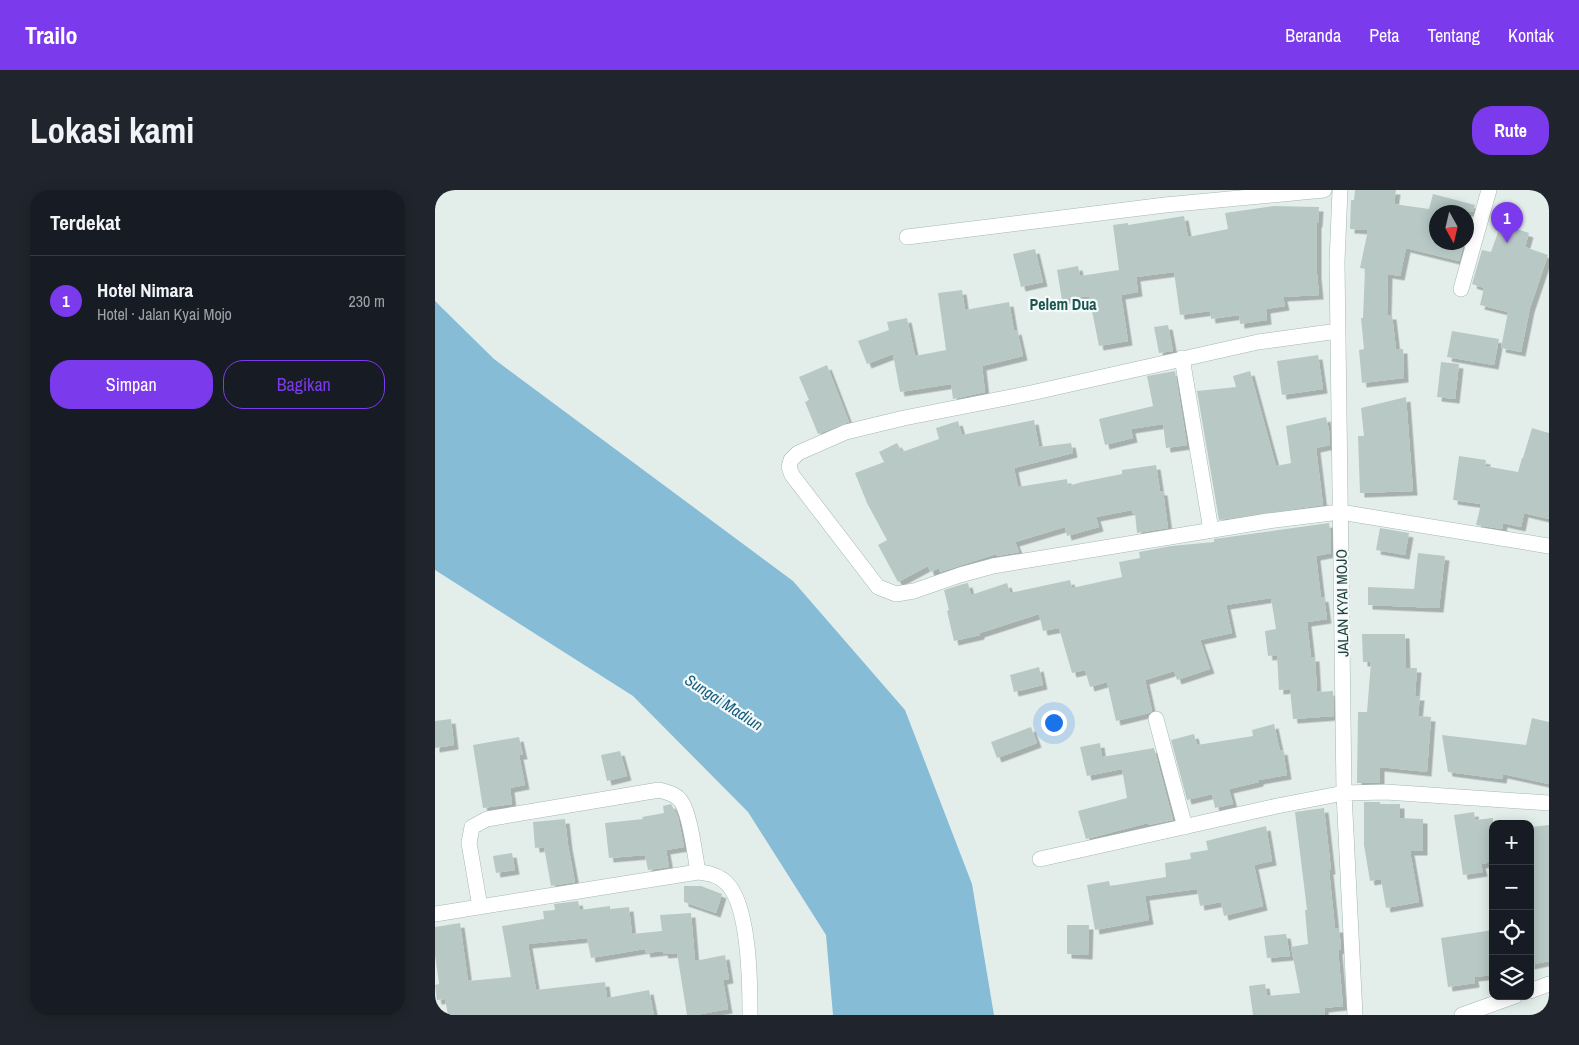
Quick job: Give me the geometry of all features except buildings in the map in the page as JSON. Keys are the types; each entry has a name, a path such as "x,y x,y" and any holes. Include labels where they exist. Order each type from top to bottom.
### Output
{"street":[{"path":"907,237 1165,205 1324,190"},
{"name":"JALAN KYAI MOJO","path":"1340,190 1337,262 1344,794 1355,1015"},
{"path":"1461,289 1489,190"},
{"path":"1338,331 1258,342 846,432 798,453 791,460 789,467 792,475 866,573 878,587 896,594 914,591 960,574 993,566 1211,530 1340,512 1549,546"},
{"path":"1182,358 1211,530"},
{"path":"1157,719 1185,827"},
{"path":"480,907 469,843 472,827 487,819 659,790 672,794 681,800 686,810 698,872"},
{"path":"1040,859 1277,806 1344,794 1386,792 1549,803"},
{"path":"435,914 698,872 714,874 725,880 734,893 743,918 750,985 750,1015"},
{"path":"1534,990 1549,984"},
{"path":"1462,1015 1504,1000"}],"water":[{"name":"Sungai Madiun","path":"435,301 494,359 793,581 905,710 972,884 994,1015 833,1015 826,935 748,812 633,696 435,570"}],"place":[{"name":"Hotel Nimara","path":"1507,243"}],"district":[{"name":"Pelem Dua","path":"1063,304"}]}
